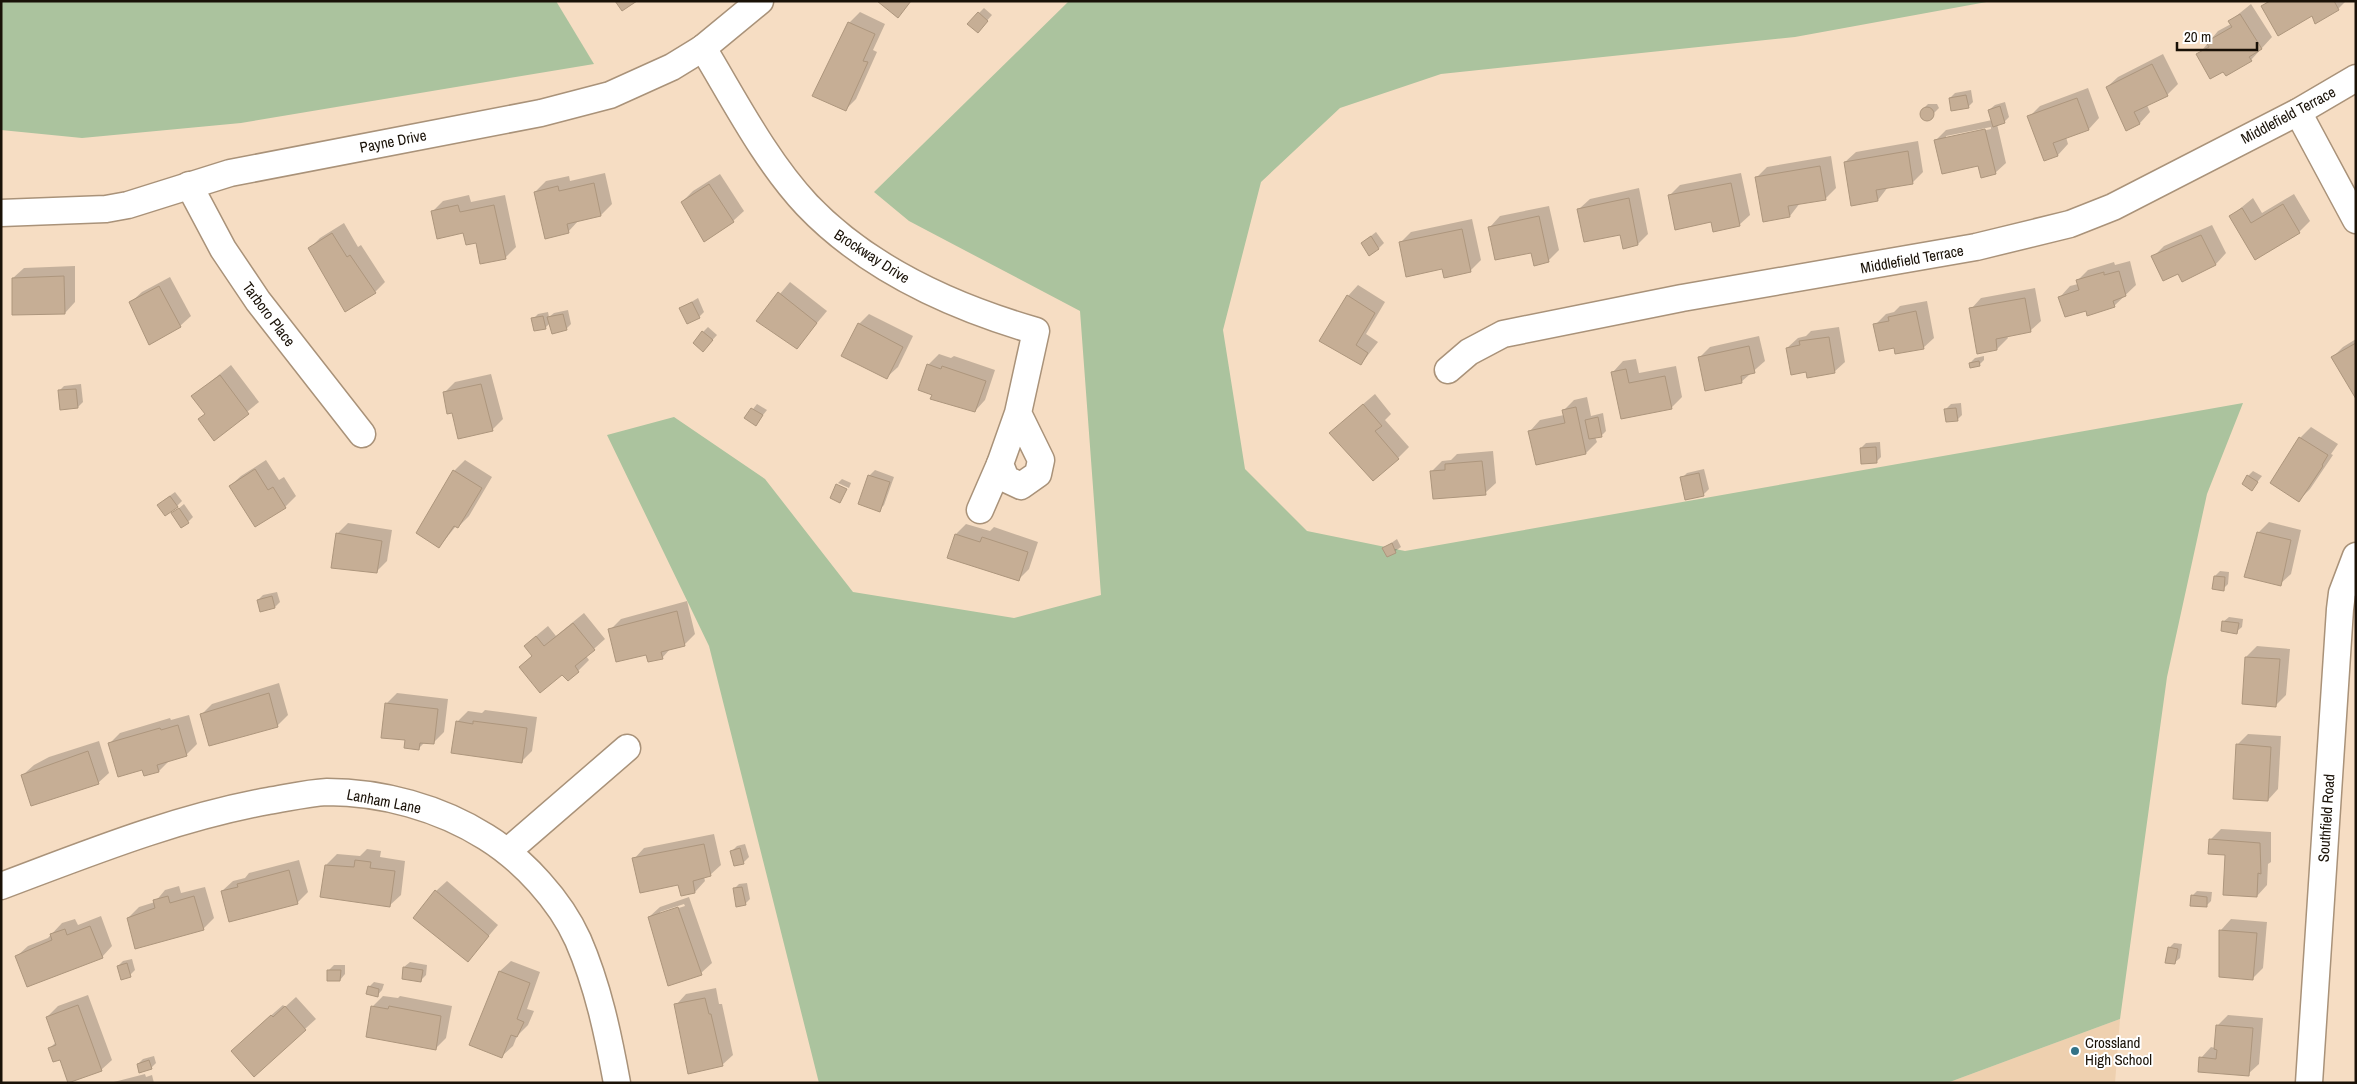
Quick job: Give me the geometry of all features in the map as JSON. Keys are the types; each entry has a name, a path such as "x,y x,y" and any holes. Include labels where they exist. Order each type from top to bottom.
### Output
{"street":[{"name":"Payne Drive","path":"1,213 106,208 151,198 230,172 541,113 593,100 640,83 672,67 703,48 760,1"},
{"name":"Brockway Drive","path":"703,48 771,160 806,204 834,231 910,281 953,303 990,318 1036,331 1018,413"},
{"name":"Middlefield Terrace","path":"1448,370 1469,352 1503,334 1682,298 1976,248 2070,224 2113,206 2298,112 2356,78"},
{"path":"2298,112 2356,220"},
{"name":"Tarboro Place","path":"189,185 223,249 258,301 362,434"},
{"path":"1000,464 1006,479 1021,486 1038,474 1041,460 1018,413"},
{"path":"980,510 1000,464 1018,413"},
{"name":"Southfield Road","path":"2309,1083 2340,609 2342,593 2356,556"},
{"path":"508,851 627,748"},
{"name":"Lanham Lane","path":"1,886 134,835 246,805 325,792 361,794 429,810 462,822 508,851 547,891 577,938 594,983 617,1083"}],"shaded area":[{"name":"Crossland High School","path":"2120,1019 2115,1083 1947,1083"}],"green space":[{"path":"1,1 556,1 594,64 241,123 82,138 1,130"},
{"path":"1069,1 1992,1 1795,37 1441,74 1340,108 1261,182 1223,330 1245,469 1307,531 1405,551 2243,403 2207,494 2167,677 2120,1019 1947,1083 819,1083 709,646 607,435 674,417 765,479 853,592 1014,618 1101,595 1080,311 909,221 874,192"}],"building":[{"path":"615,1 637,1 622,11"},
{"path":"877,1 911,1 898,18"},
{"path":"2270,1 2334,1 2339,10 2315,24 2312,16 2278,36 2261,6"},
{"path":"978,12 988,21 978,33 967,24"},
{"path":"2240,14 2262,49 2249,57 2252,61 2226,76 2223,72 2210,79 2196,54 2209,47 2206,42 2232,27 2228,21"},
{"path":"848,22 875,34 863,61 868,62 846,111 812,96"},
{"path":"2152,64 2168,96 2134,112 2140,124 2126,131 2106,87"},
{"path":"1966,95 1969,108 1951,111 1949,98"},
{"path":"2077,98 2089,130 2053,143 2058,156 2044,161 2027,116"},
{"path":"2000,106 2005,123 1993,127 1988,110"},
{"path":"1927,107 1932,109 1934,114 1932,119 1927,121 1922,119 1920,114 1922,109"},
{"path":"1985,129 1996,174 1981,178 1978,166 1942,174 1934,140"},
{"path":"1908,151 1913,184 1876,190 1878,201 1851,206 1844,162"},
{"path":"1820,166 1826,200 1788,206 1790,217 1763,222 1755,177"},
{"path":"594,183 601,216 567,224 569,233 545,239 534,192 558,186 559,191"},
{"path":"1731,183 1740,226 1713,232 1711,222 1675,230 1668,195"},
{"path":"709,184 734,222 704,242 681,202"},
{"path":"1629,198 1638,245 1623,249 1620,235 1584,242 1577,209"},
{"path":"2283,204 2300,233 2255,260 2229,216 2242,208 2251,223"},
{"path":"458,205 460,212 494,205 506,259 480,264 476,243 466,245 463,233 437,239 431,211"},
{"path":"1539,216 1549,262 1534,266 1531,253 1495,260 1488,227"},
{"path":"1462,229 1471,272 1444,278 1442,269 1406,277 1399,242"},
{"path":"332,233 347,257 350,255 376,293 345,312 308,248"},
{"path":"2201,235 2216,265 2182,282 2178,274 2163,281 2151,256"},
{"path":"1371,236 1379,249 1369,256 1361,243"},
{"path":"2119,271 2126,296 2113,301 2115,307 2087,316 2086,311 2065,317 2058,297 2079,290 2076,280 2104,272 2104,275"},
{"path":"64,276 65,314 12,315 12,278"},
{"path":"159,286 181,327 149,345 129,302"},
{"path":"778,292 817,323 797,349 756,321"},
{"path":"1347,295 1375,313 1356,345 1368,353 1361,365 1319,341"},
{"path":"2025,298 2031,332 1996,339 1997,350 1977,354 1969,308"},
{"path":"692,302 700,318 687,324 679,308"},
{"path":"1916,311 1924,349 1895,354 1894,348 1879,351 1873,324 1889,321 1888,317"},
{"path":"563,314 567,330 552,334 547,317"},
{"path":"543,316 546,329 534,331 531,318"},
{"path":"858,323 903,347 887,379 841,356"},
{"path":"702,331 713,340 703,352 693,343"},
{"path":"1829,337 1835,373 1807,378 1806,372 1791,375 1786,348 1800,345 1799,341"},
{"path":"2356,343 2356,399 2331,357"},
{"path":"1749,346 1755,373 1741,376 1742,383 1705,391 1698,357"},
{"path":"1979,361 1980,366 1970,368 1969,363"},
{"path":"927,364 941,369 942,366 986,381 975,412 930,399 932,395 918,390"},
{"path":"1626,369 1629,383 1665,376 1672,409 1621,419 1611,372"},
{"path":"220,375 249,414 214,441 198,419 205,414 191,396"},
{"path":"481,384 493,431 458,439 452,413 447,414 443,392"},
{"path":"76,389 78,408 60,410 58,390"},
{"path":"1363,404 1382,426 1375,431 1399,459 1373,481 1329,433"},
{"path":"1576,407 1586,454 1536,465 1528,431 1565,423 1562,410"},
{"path":"751,408 763,415 756,426 744,418"},
{"path":"1956,408 1958,421 1946,422 1944,409"},
{"path":"1598,417 1602,437 1589,439 1585,420"},
{"path":"2299,437 2328,455 2323,466 2299,502 2270,483"},
{"path":"1876,447 1877,463 1861,464 1860,448"},
{"path":"1482,461 1486,495 1433,499 1430,471 1445,470 1445,464"},
{"path":"255,469 268,490 273,487 286,508 255,527 229,486"},
{"path":"453,470 482,488 458,528 454,526 439,548 416,533"},
{"path":"1699,473 1704,496 1685,500 1680,477"},
{"path":"868,475 890,482 880,512 858,504"},
{"path":"2247,475 2258,482 2252,491 2242,484"},
{"path":"836,484 847,489 840,503 830,498"},
{"path":"170,496 178,507 165,516 157,505"},
{"path":"179,508 189,523 181,528 171,513"},
{"path":"2257,532 2291,540 2281,586 2244,577"},
{"path":"336,533 382,541 377,573 331,568"},
{"path":"955,534 980,542 982,537 1028,552 1019,581 947,558"},
{"path":"1392,543 1396,553 1387,557 1382,548"},
{"path":"2214,576 2225,577 2224,591 2212,589"},
{"path":"272,596 275,608 260,612 257,600"},
{"path":"677,611 685,646 661,652 663,659 648,662 646,655 616,662 608,629"},
{"path":"2222,621 2239,623 2237,634 2221,631"},
{"path":"573,623 595,650 575,666 579,672 568,681 562,675 540,693 519,667 532,656 524,646 536,636 544,646"},
{"path":"2245,657 2280,659 2276,707 2242,704"},
{"path":"269,693 278,727 209,746 200,714"},
{"path":"385,703 438,709 434,744 420,743 419,750 404,748 405,740 381,738"},
{"path":"456,721 473,724 473,721 527,728 522,763 451,753"},
{"path":"178,725 187,756 157,765 159,772 144,776 142,770 118,777 108,743 160,728 161,730"},
{"path":"2236,744 2271,747 2268,801 2233,799"},
{"path":"88,751 99,784 31,806 21,775"},
{"path":"2209,839 2260,843 2261,874 2258,873 2257,897 2223,895 2225,855 2208,854"},
{"path":"704,844 711,876 693,881 695,893 681,896 678,885 640,893 632,858"},
{"path":"740,848 744,864 734,866 730,851"},
{"path":"355,860 371,862 370,868 395,871 390,907 320,897 325,865 354,867"},
{"path":"289,870 298,904 229,922 221,891 238,887 237,884"},
{"path":"742,887 746,905 736,907 733,888"},
{"path":"435,890 489,936 468,962 413,918"},
{"path":"2191,895 2207,897 2207,907 2190,906"},
{"path":"168,896 170,903 194,896 204,930 135,949 127,918 155,908 153,900"},
{"path":"678,907 702,975 668,986 648,917"},
{"path":"90,926 103,958 27,987 15,956 52,940 50,934 65,929 67,935"},
{"path":"2219,930 2257,933 2253,980 2219,977"},
{"path":"2168,947 2178,949 2175,964 2165,963"},
{"path":"127,963 131,977 121,980 117,966"},
{"path":"403,967 423,970 421,982 402,979"},
{"path":"327,970 341,970 340,981 327,981"},
{"path":"499,971 530,983 517,1019 524,1022 517,1037 511,1035 502,1058 469,1045"},
{"path":"368,986 379,989 378,997 366,994"},
{"path":"705,998 709,1014 711,1014 723,1066 688,1074 674,1004"},
{"path":"78,1005 102,1071 68,1083 60,1060 53,1062 48,1048 56,1045 46,1017"},
{"path":"285,1006 306,1030 254,1077 231,1051 271,1015 273,1017"},
{"path":"371,1006 388,1009 389,1006 441,1016 436,1050 366,1037"},
{"path":"2216,1025 2253,1028 2249,1076 2198,1072 2199,1057 2216,1059 2217,1050 2214,1049"},
{"path":"149,1060 152,1069 139,1073 137,1064"}],"place":[{"name":"Crossland High School","path":"2075,1051"}]}
